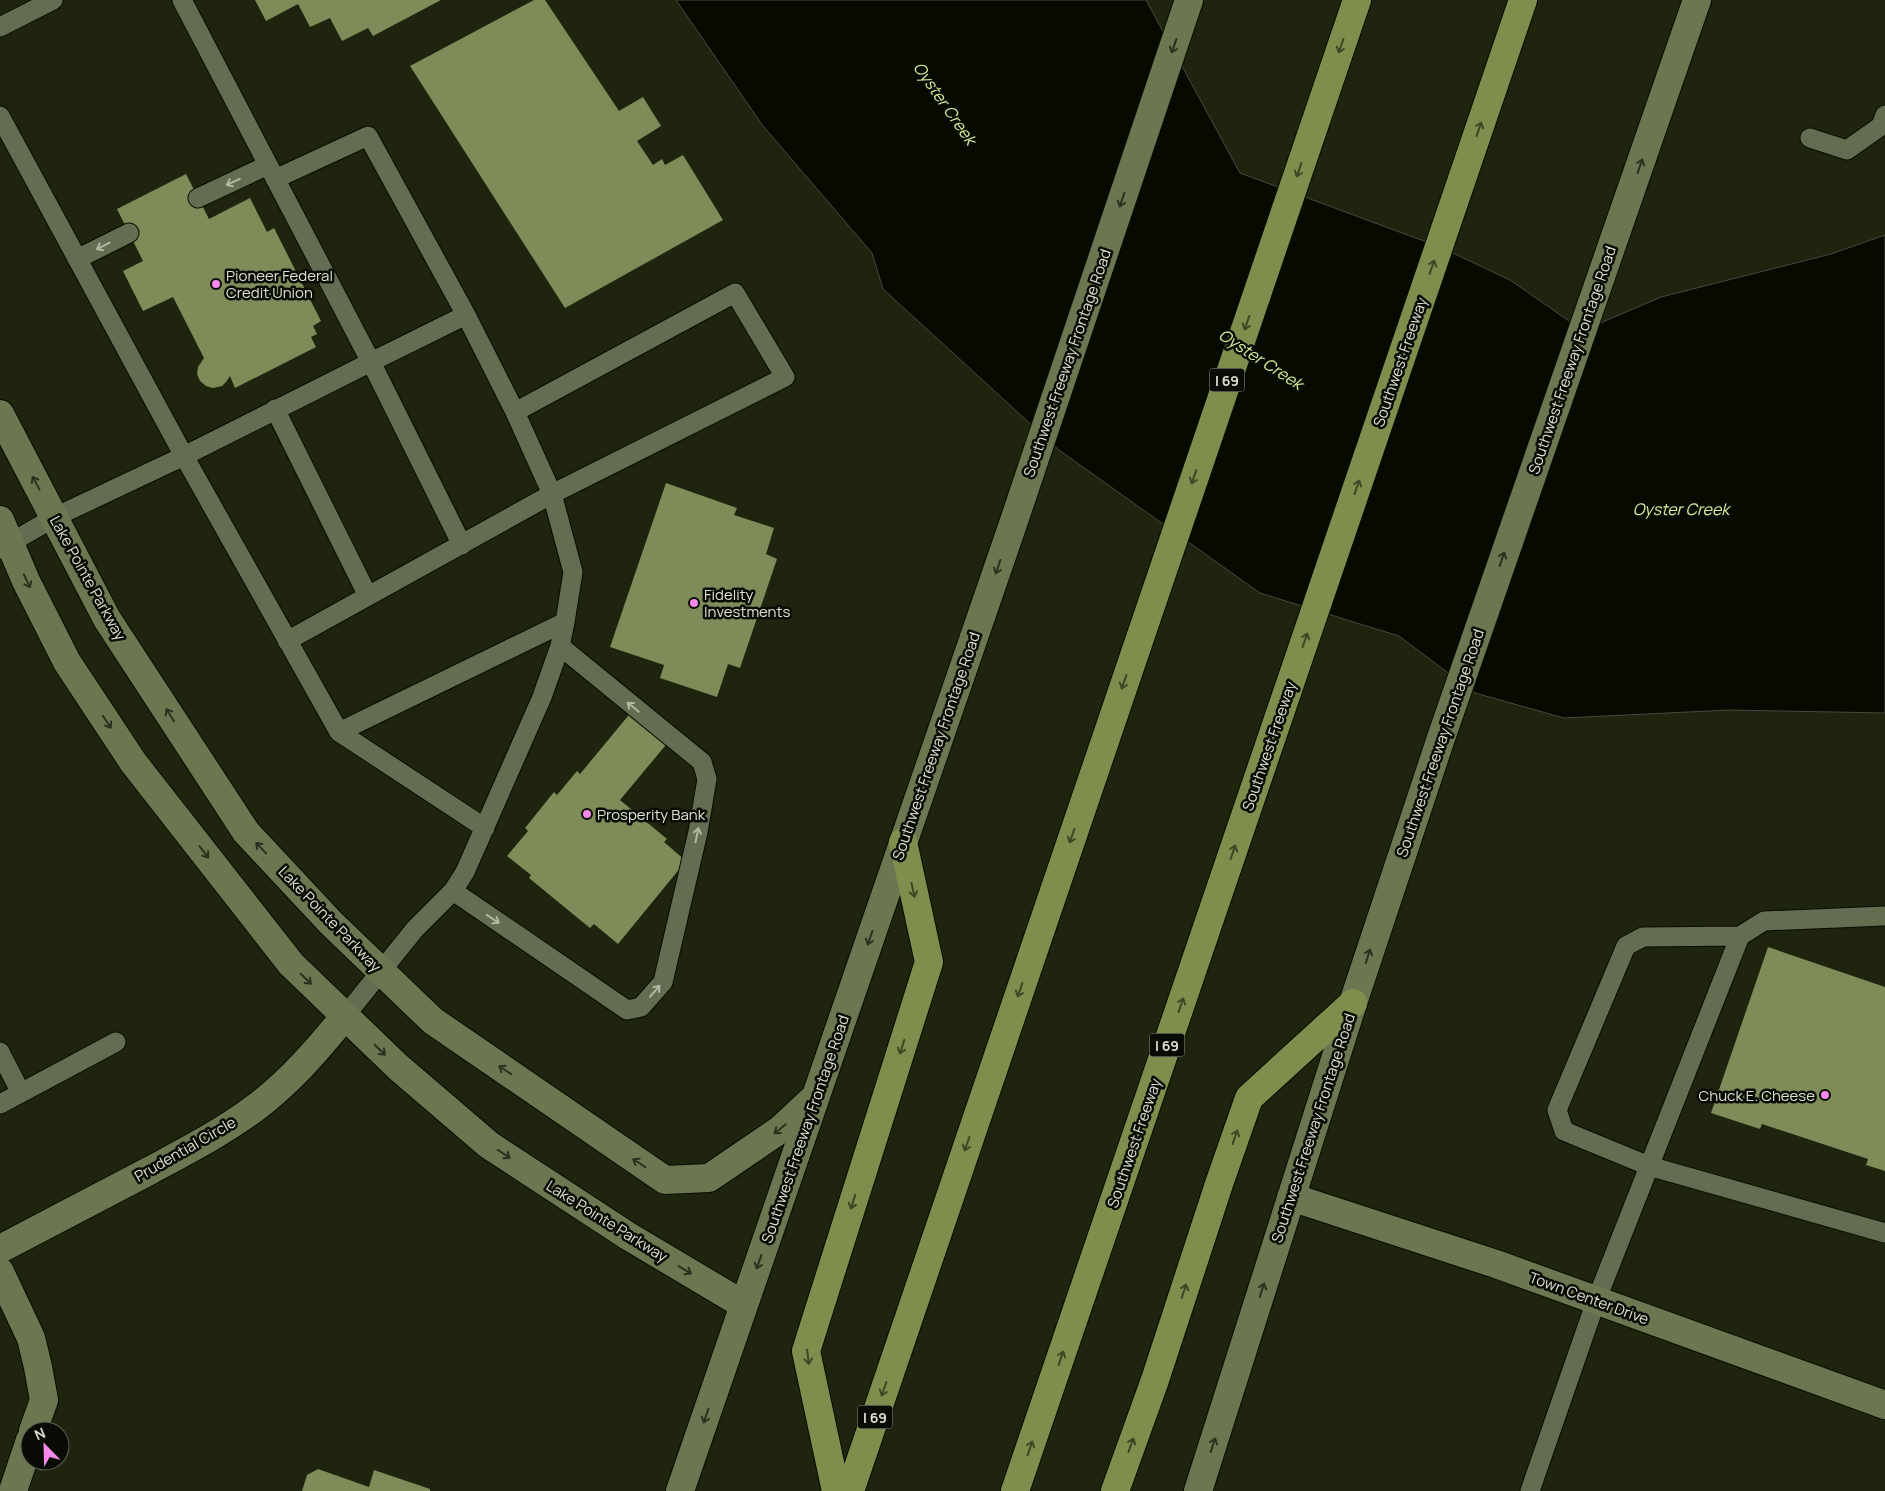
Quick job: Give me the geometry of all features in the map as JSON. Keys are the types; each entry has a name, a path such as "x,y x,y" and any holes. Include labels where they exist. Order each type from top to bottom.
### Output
{"highway":[{"name":"I 69","path":"850,1491 1357,0"},
{"name":"Southwest Freeway","path":"1015,1491 1523,0"},
{"path":"836,1491 806,1351 929,962 903,842"},
{"path":"1115,1491 1249,1098 1353,1003"}],"street":[{"name":"Southwest Freeway Frontage Road","path":"680,1491 1014,521 1189,0"},
{"name":"Southwest Freeway Frontage Road","path":"1198,1491 1353,1003 1441,738 1697,0"},
{"name":"Lake Pointe Parkway","path":"0,414 107,619 246,832 331,923 433,1021 665,1180 709,1178 781,1129 816,1096"},
{"name":"Lake Pointe Parkway","path":"3,538 67,662 133,762 291,964 398,1067 489,1145 628,1236 744,1305"},
{"name":"Prudential Circle","path":"0,1249 179,1154 256,1108 287,1081 345,1016"},
{"name":"Town Center Drive","path":"1291,1197 1496,1264 1885,1405"},
{"path":"0,1272 31,1338 44,1400 37,1421"},
{"path":"13,1491 20,1470"}],"lane":[{"path":"0,27 53,0"},
{"path":"182,0 371,362 462,545"},
{"path":"1810,138 1846,150 1881,126 1885,115"},
{"path":"0,116 184,456 339,732 485,828"},
{"path":"198,198 368,136 466,316 515,412 552,494 573,572 560,646 542,697 465,872 453,891 414,929 345,1016"},
{"path":"77,259 129,233"},
{"path":"287,641 552,494 785,376 735,293 515,412"},
{"path":"3,538 54,517 184,456 466,316"},
{"path":"275,410 368,596"},
{"path":"339,732 565,622"},
{"path":"453,891 627,1010 641,1006 663,982 698,832 707,779 702,762 560,646"},
{"path":"1885,916 1764,921 1740,936 1643,936 1626,946 1557,1110 1564,1131 1649,1166 1885,1232"},
{"path":"1530,1491 1596,1301 1740,936"},
{"path":"0,1104 116,1042"},
{"path":"0,1052 21,1093"}],"water":[{"name":"Oyster Creek","path":"676,0 1146,0 1240,173 1440,247 1510,280 1579,328 1598,324 1661,297 1831,254 1885,235 1885,713 1729,710 1564,718 1475,693 1399,636 1260,593 1059,450 883,289 872,253 763,126"}],"building":[{"path":"255,0 441,0 373,36 368,28 342,41 330,18 310,27 298,4 266,21"},
{"path":"534,0 545,0 619,111 643,97 661,126 637,141 653,165 662,159 665,165 683,155 723,220 565,308 410,66"},
{"name":"Pioneer Federal Credit Union","path":"186,174 209,219 250,198 267,232 274,228 321,321 313,326 317,334 311,337 316,347 235,388 230,376 222,386 213,388 206,386 200,381 197,374 198,367 204,358 173,297 143,311 123,271 143,261 117,209"},
{"name":"Fidelity Investments","path":"666,483 737,508 734,515 774,528 766,554 777,559 740,668 728,664 717,697 660,678 664,665 610,647"},
{"name":"Prosperity Bank","path":"633,710 670,740 620,800 667,839 664,842 686,861 618,944 594,924 590,928 529,878 531,875 507,856 528,831 525,828 554,792 557,795 577,771 580,774"},
{"path":"1768,947 1885,987 1885,1171 1866,1165 1868,1159 1762,1124 1760,1129 1711,1113"},
{"path":"318,1469 369,1487 374,1470 430,1489 430,1491 302,1491 307,1475"}],"place":[{"name":"Pioneer Federal Credit Union","path":"216,284"},
{"name":"Fidelity Investments","path":"694,603"},
{"name":"Prosperity Bank","path":"587,814"},
{"name":"Chuck E. Cheese","path":"1825,1095"}]}
